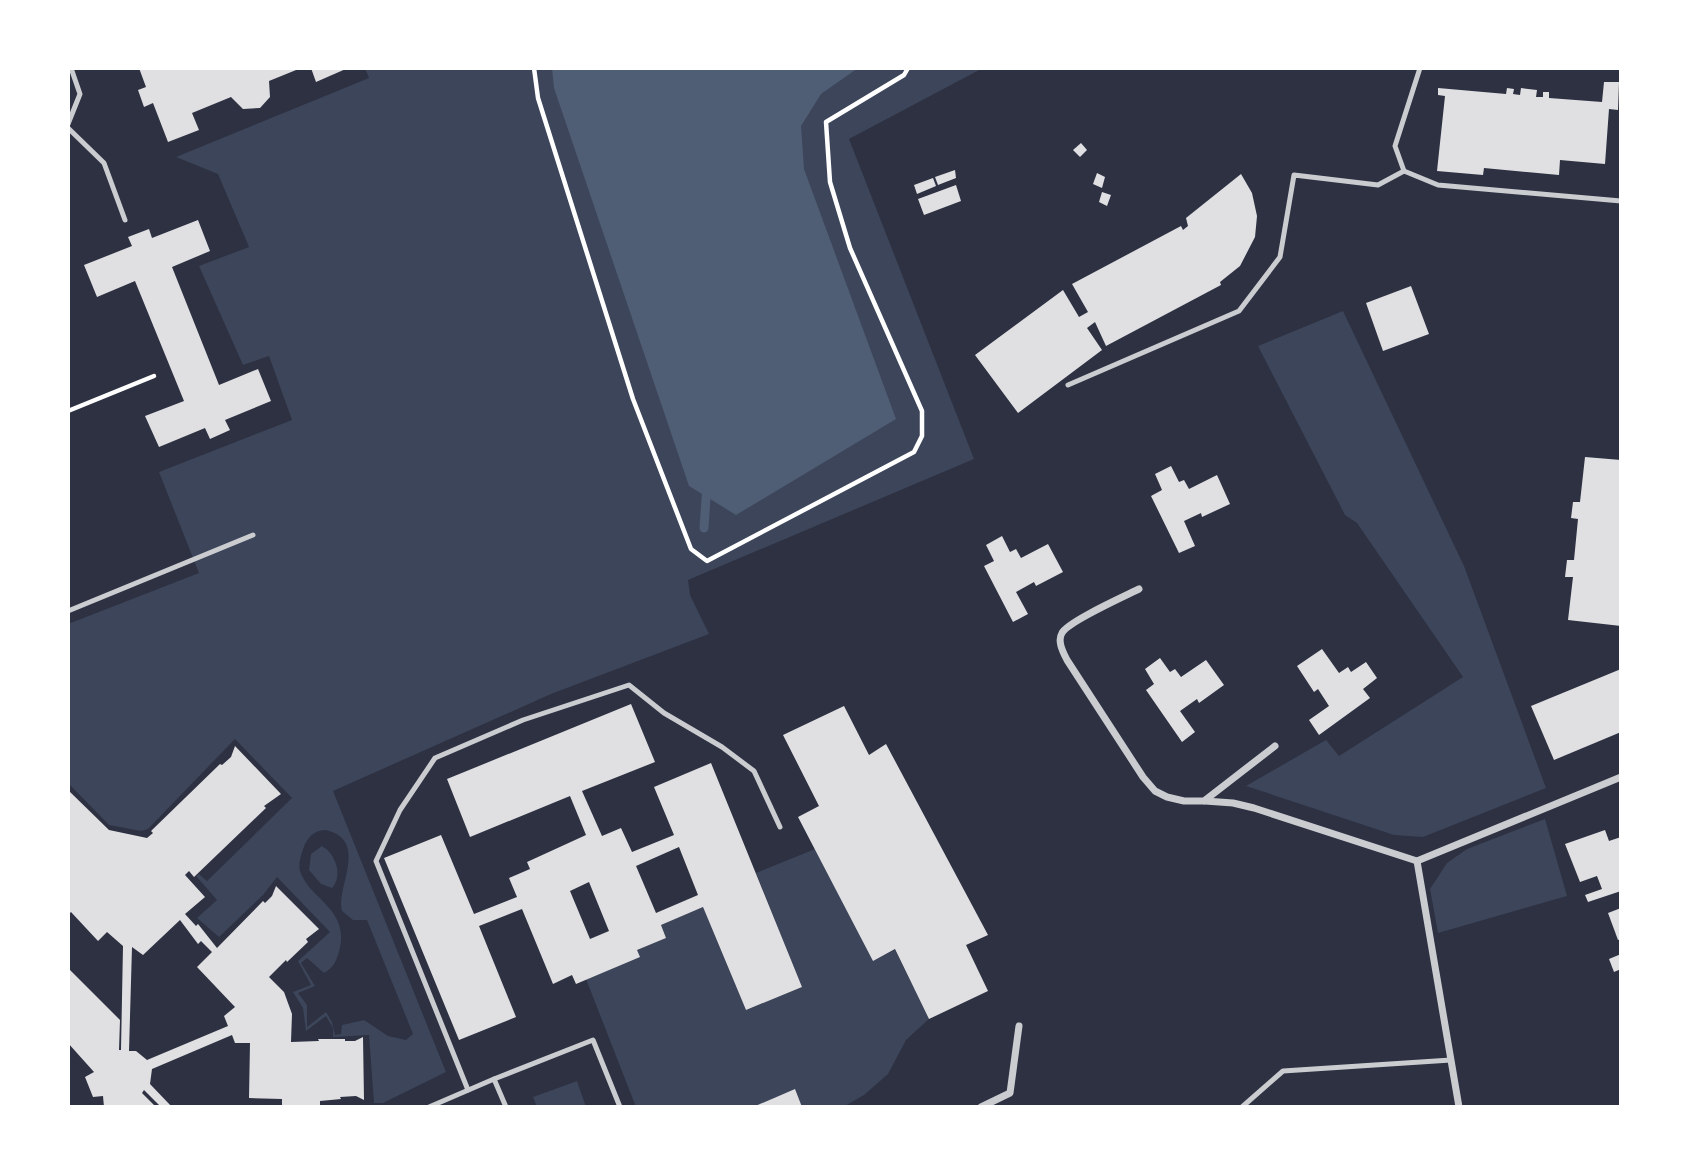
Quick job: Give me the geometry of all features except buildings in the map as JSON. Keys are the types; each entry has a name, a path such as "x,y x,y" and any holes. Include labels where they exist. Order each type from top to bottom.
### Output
{"street":[{"path":"1139,589 1072,624 1060,637 1063,652 1143,777 1155,791 1167,797 1184,801 1233,803 1254,808 1417,861 1621,777"},
{"path":"1204,801 1275,746"},
{"path":"1417,861 1459,1107"},
{"path":"981,1107 1010,1093 1019,1026"}],"lane":[{"path":"71,68 80,94 68,126 104,163 125,220"},
{"path":"1420,68 1395,146 1404,171 1438,186 1621,201"},
{"path":"1068,385 1239,312 1280,257 1294,174 1378,185 1404,171"},
{"path":"68,611 253,534"},
{"path":"468,1090 376,860 400,810 435,758 523,720 629,685 664,713 722,747 754,771 780,827"},
{"path":"429,1107 593,1040 620,1107"},
{"path":"1242,1107 1283,1071 1451,1060"},
{"path":"494,1079 506,1107"}],"path":[{"path":"534,68 538,98 633,399 691,549 707,561 914,452 922,436 922,411 846,235 830,182 826,122 904,75 908,68"},
{"path":"68,411 153,376"}],"shaded area":[{"path":"365,68 983,68 849,139 974,459 688,580 690,595 709,634 551,694 333,791 446,1072 383,1103 374,1103 369,1035 333,1037 333,1028 326,1016 306,1031 303,1008 293,992 311,985 298,961 330,932 277,877 263,895 219,937 197,918 217,900 196,876 199,874 207,881 292,798 235,739 148,829 141,831 109,825 68,783 68,624 199,573 159,472 292,420 269,356 243,365 199,266 249,247 218,174 176,157 369,78","holes":["326,830 339,836 346,844 349,854 341,901 342,911 353,920 367,920 413,1034 406,1040 388,1036 364,1020 342,1025 341,1034 335,1035 326,1012 307,1027 307,1005 298,993 315,986 301,963 307,958 324,973 337,959 341,937 334,915 305,881 300,871 300,861 305,844 314,834"]},
{"path":"552,68 858,68 821,94 801,126 804,169 896,419 736,515 689,486 554,88"},
{"path":"1343,311 1464,566 1546,788 1423,837 1394,835 1246,786 1326,740 1339,756 1463,677 1357,523 1345,515 1258,346"},
{"path":"1545,819 1567,896 1438,933 1430,889 1447,863 1467,849"},
{"path":"322,846 331,854 336,866 337,878 332,888 321,884 309,870 311,854"},
{"path":"815,849 874,960 895,950 929,1019 906,1040 888,1074 864,1095 843,1107 802,1107 795,1090 756,1107 636,1107 586,979 637,950 666,938 661,925 703,907 746,1010 802,987 756,873"},
{"path":"577,1081 586,1107 537,1107 533,1097"}],"waterway":[{"path":"704,528 707,484"}]}
